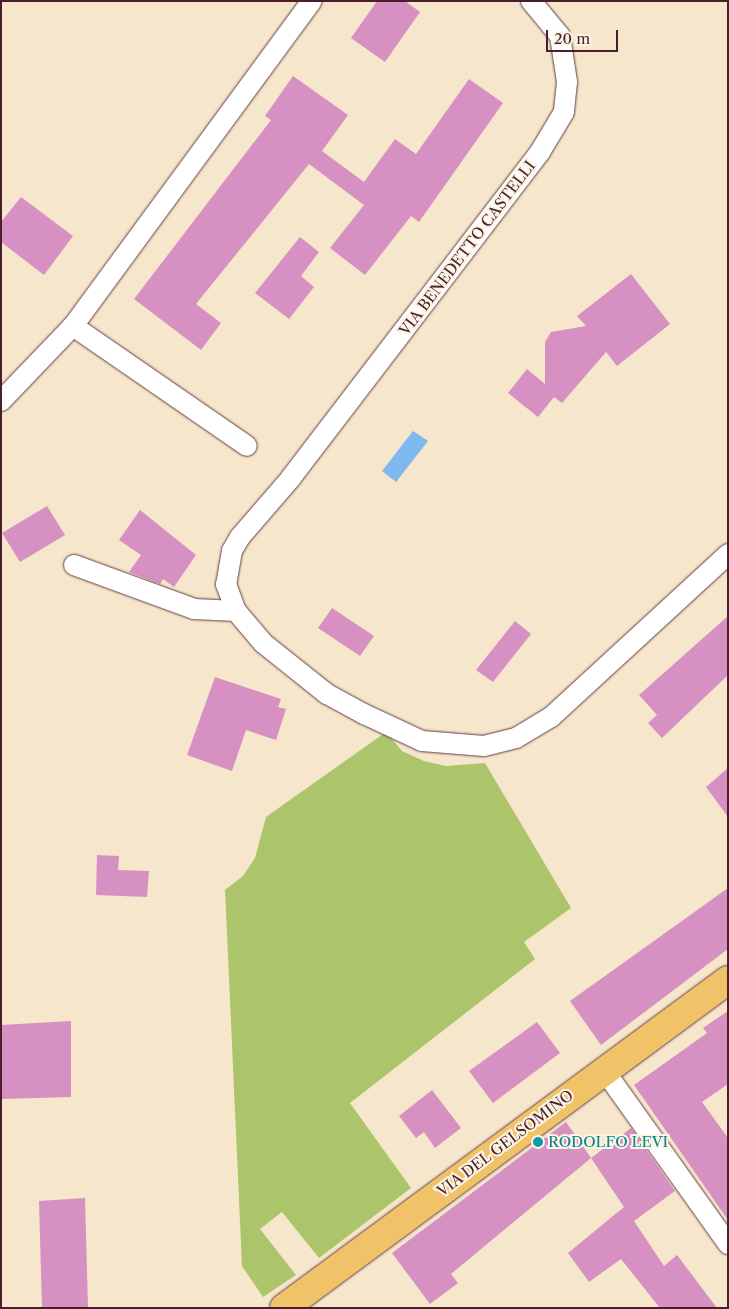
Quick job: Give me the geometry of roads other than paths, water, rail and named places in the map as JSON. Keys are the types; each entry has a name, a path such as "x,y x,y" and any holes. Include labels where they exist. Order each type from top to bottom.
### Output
{"main road":[{"name":"VIA DEL GELSOMINO","path":"284,1308 728,980"}],"street":[{"path":"1,401 73,326 312,1"},
{"name":"VIA BENEDETTO CASTELLI","path":"531,1 560,36 567,82 564,112 540,152 292,478 232,551 226,584 236,611 262,643 327,694 364,714 422,741 484,746 516,738 551,717 728,554"},
{"path":"73,326 247,446"},
{"path":"74,565 194,609 236,611"},
{"path":"604,1070 728,1244"}],"water":[{"path":"413,431 428,441 396,482 382,471"}],"place":[{"name":"RODOLFO LEVI","path":"538,1142"}]}
